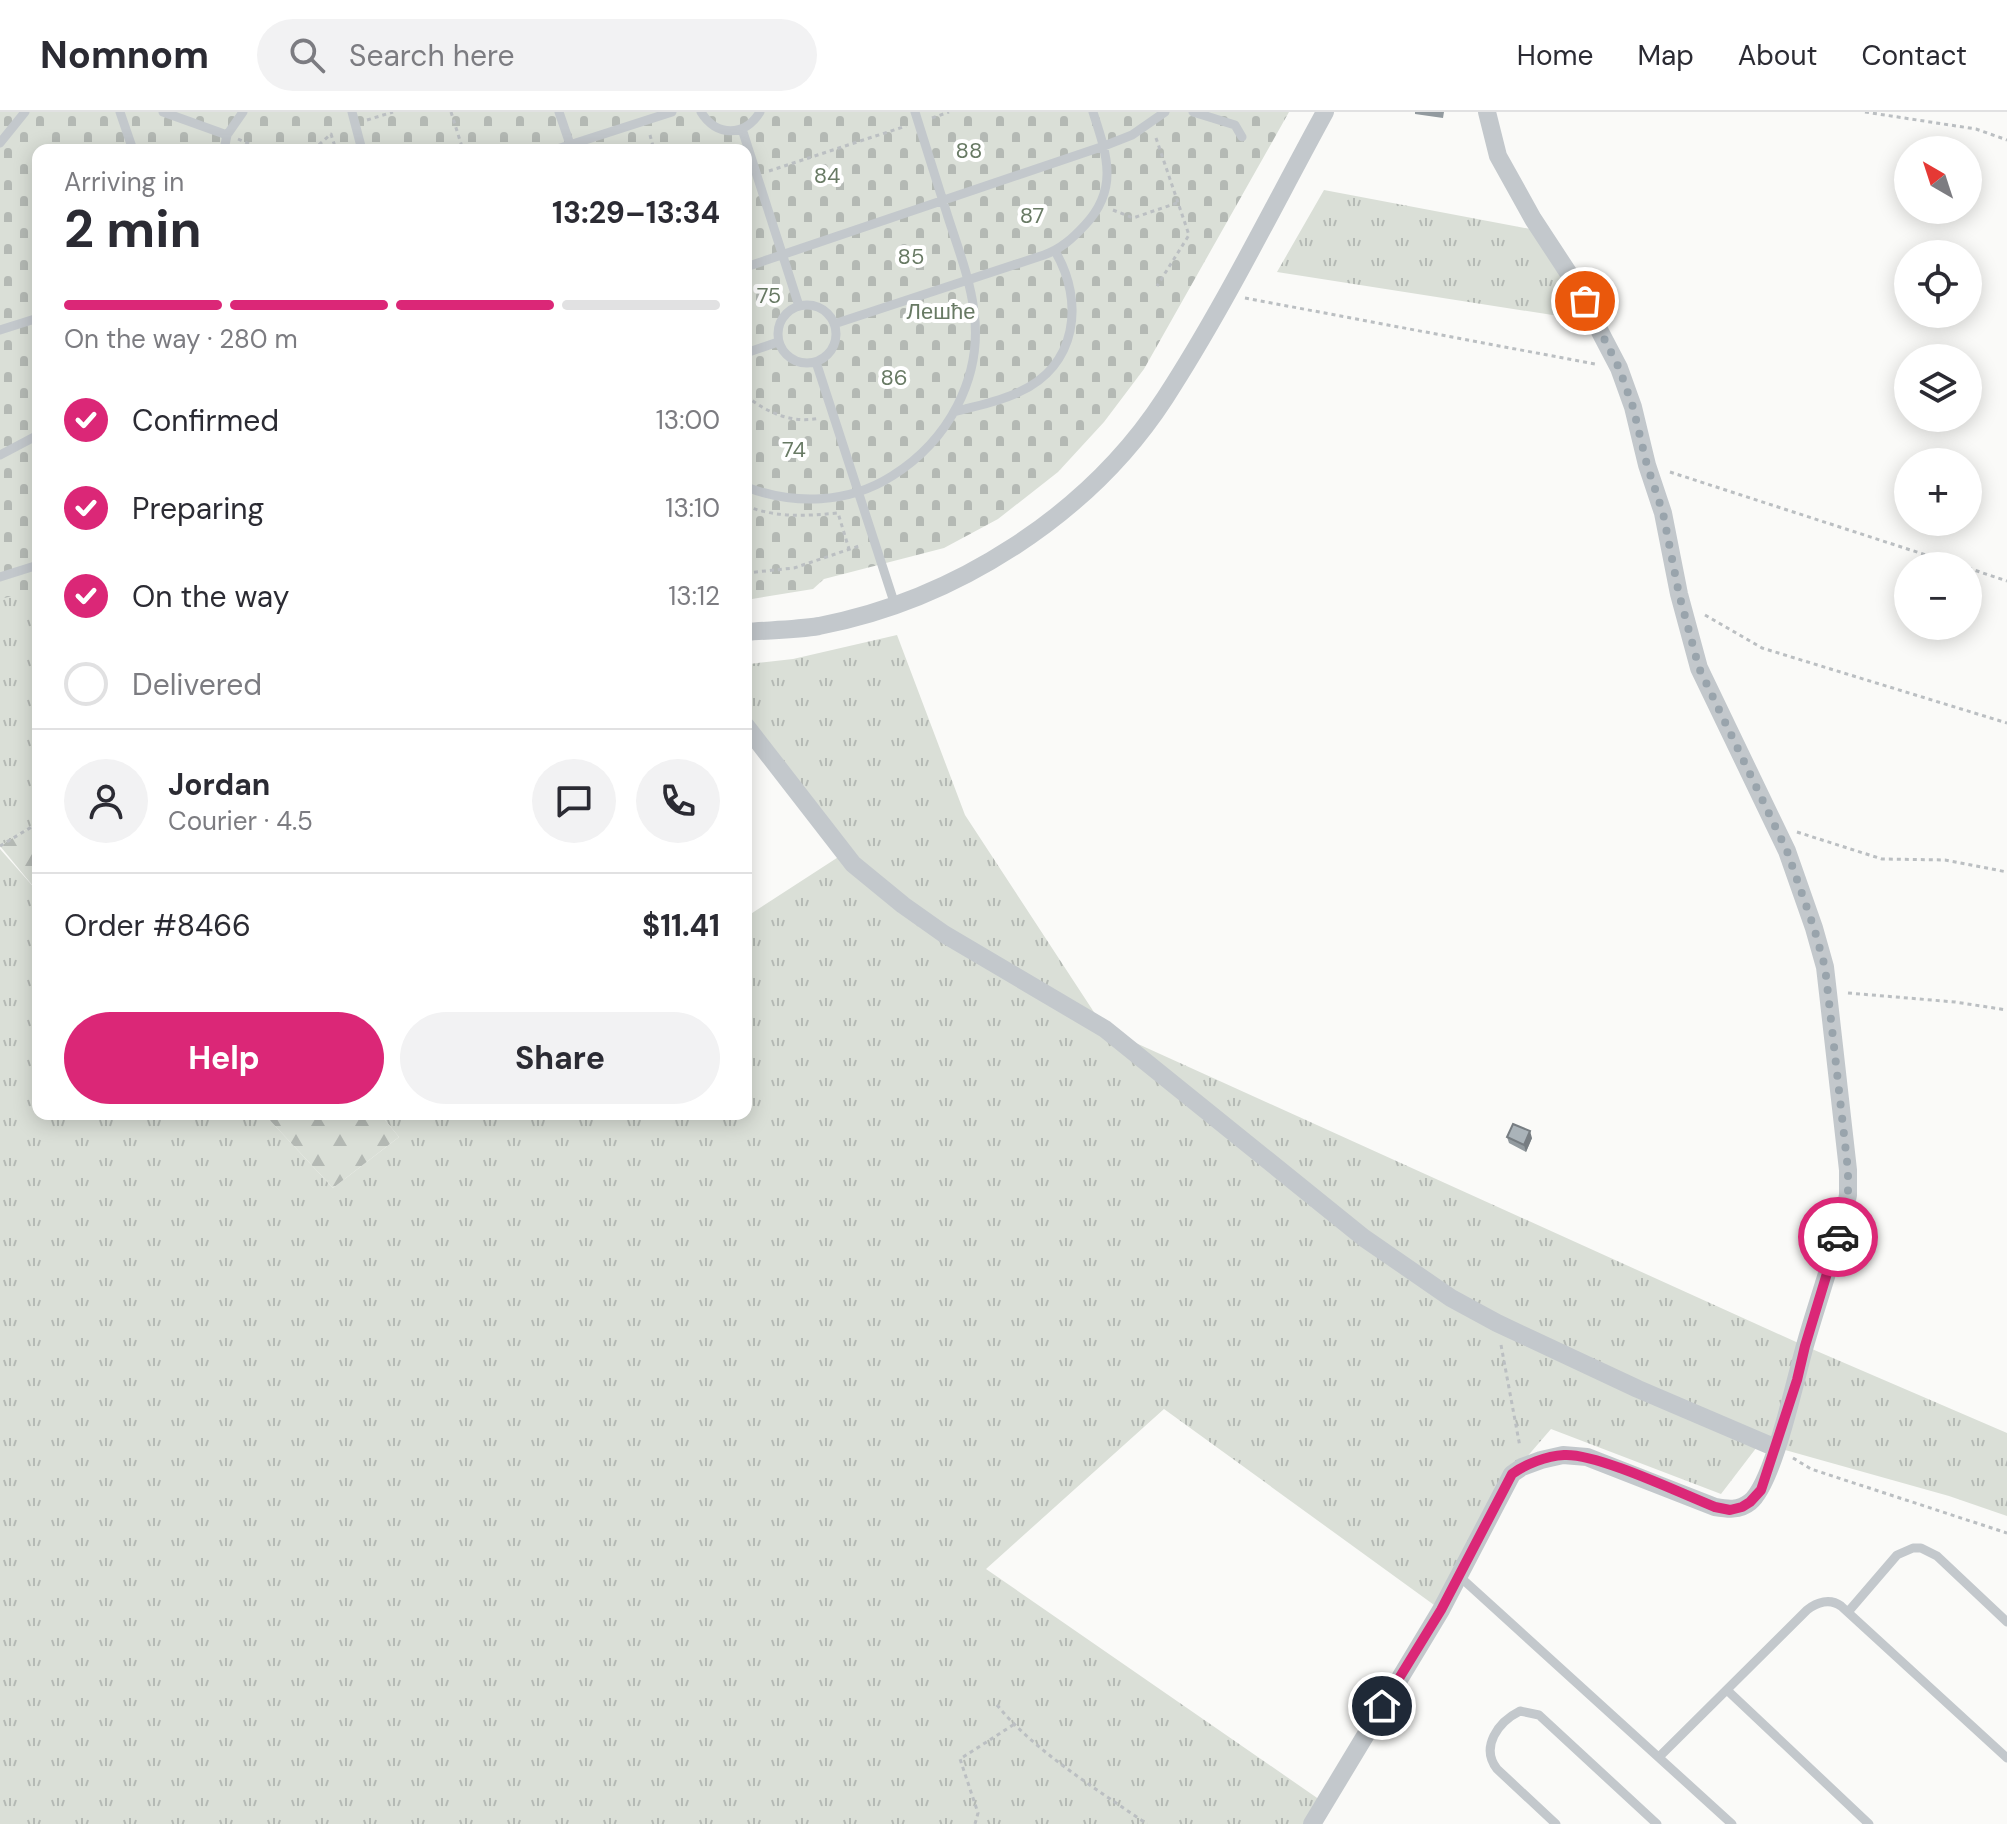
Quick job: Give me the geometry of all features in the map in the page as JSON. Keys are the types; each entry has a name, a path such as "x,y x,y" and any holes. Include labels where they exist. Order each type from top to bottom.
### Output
{"street":[{"path":"752,631 817,626 895,605 972,571 1049,523 1122,453 1164,400 1325,112"},
{"path":"1312,1824 1441,1610 1512,1474 1522,1467 1563,1455 1587,1457 1730,1510 1750,1502 1761,1490 1776,1448 1848,1195 1848,1170 1825,967 1814,928 1787,851 1699,668 1663,513 1619,368 1573,280 1533,219 1498,156 1487,112"},
{"path":"752,734 844,854 903,905 944,934 1105,1029 1364,1238 1451,1298 1497,1323 1638,1389 1776,1448"}],"lane":[{"path":"0,143 25,112"},
{"path":"120,112 131,144"},
{"path":"163,112 227,135"},
{"path":"225,144 227,135 243,112"},
{"path":"352,112 361,144"},
{"path":"559,112 570,144"},
{"path":"580,144 672,112"},
{"path":"701,112 714,127 733,132 752,123 760,112"},
{"path":"834,324 1055,251 1075,237 1102,205 1108,185 1104,146 1093,112"},
{"path":"752,265 1104,146 1132,135 1165,112"},
{"path":"1193,112 1235,125 1242,137"},
{"path":"752,489 769,496 807,500 837,498 882,483 913,463 939,435 963,399 974,352 974,314 968,281 917,117"},
{"path":"742,129 747,144"},
{"path":"752,160 799,306"},
{"path":"954,412 1020,392 1044,375 1064,351 1074,321 1071,289 1055,251"},
{"path":"799,306 823,309 834,324 836,333 833,346 816,362 796,361 782,350 778,342 783,317 799,306"},
{"path":"0,330 32,320"},
{"path":"752,351 778,342"},
{"path":"816,362 895,605"},
{"path":"0,455 32,438"},
{"path":"0,577 32,567"},
{"path":"1848,1612 1897,1555 1905,1550 1921,1548 1937,1556 2007,1622"},
{"path":"1458,1575 1732,1824"},
{"path":"1659,1757 1814,1604 1837,1603 2007,1758"},
{"path":"1728,1691 1869,1824"},
{"path":"1556,1824 1497,1769 1490,1758 1490,1744 1497,1730 1505,1720 1520,1711 1539,1715 1657,1824"}],"path":[{"path":"356,124 393,112"},
{"path":"451,112 461,144"},
{"path":"757,175 917,117 949,112"},
{"path":"1865,112 1976,129 2007,140"},
{"path":"320,144 331,134 334,144"},
{"path":"227,135 249,144"},
{"path":"1156,138 1189,235 1157,286"},
{"path":"1102,205 1133,218 1178,203"},
{"path":"1225,294 1619,368"},
{"path":"752,400 765,410 787,418 808,421 833,415"},
{"path":"1647,465 1917,552"},
{"path":"752,509 788,517 838,513 849,549"},
{"path":"752,572 794,568 874,541"},
{"path":"1982,573 2007,581"},
{"path":"1681,601 1762,648 2007,723"},
{"path":"1774,824 1882,859 1945,860 2007,872"},
{"path":"0,846 32,827"},
{"path":"1828,993 1879,994 2007,1010"},
{"path":"1497,1323 1519,1434 1522,1467"},
{"path":"1776,1448 1811,1469 2007,1533"},
{"path":"997,1705 1013,1725 1147,1824"},
{"path":"975,1824 978,1813 960,1759 1013,1725"}],"green space":[{"name":"Лешће","path":"0,112 1289,112 1144,369 1104,422 1058,472 998,519 944,548 824,579 813,589 752,599 752,144 32,144 32,591 0,599"},
{"path":"1324,190 1541,231 1597,322 1277,272"},
{"path":"32,585 32,826 0,846 0,590"},
{"path":"897,635 965,815 1105,1029 1805,1346 2007,1433 2007,1516 1949,1496 1760,1443 1721,1494 1551,1429 1512,1474 1441,1610 1164,1409 986,1569 1323,1802 1316,1824 0,1824 0,849 32,885 32,1120 270,1120 333,1188 399,1137 385,1120 752,1120 752,913 843,854 752,734 752,664 793,659"},
{"path":"32,826 32,885 0,846"},
{"path":"270,1120 385,1120 399,1137 333,1188"}],"building":[{"path":"1513,1124 1530,1131 1524,1145 1507,1137"}],"way so far":[{"path":"1585,301 1619,368 1633,407 1663,513 1679,594 1699,668 1787,851 1825,967 1848,1170 1848,1195 1838,1237"}],"route":[{"path":"1382,1706 1441,1610 1512,1474 1522,1467 1563,1455 1587,1457 1715,1507 1730,1510 1750,1502 1761,1490 1776,1448 1838,1237"}],"park label":[{"name":"88","path":"969,150"},
{"name":"84","path":"827,175"},
{"name":"87","path":"1032,215"},
{"name":"85","path":"911,256"},
{"name":"75","path":"769,295"},
{"name":"86","path":"894,377"},
{"name":"74","path":"794,449"}]}
